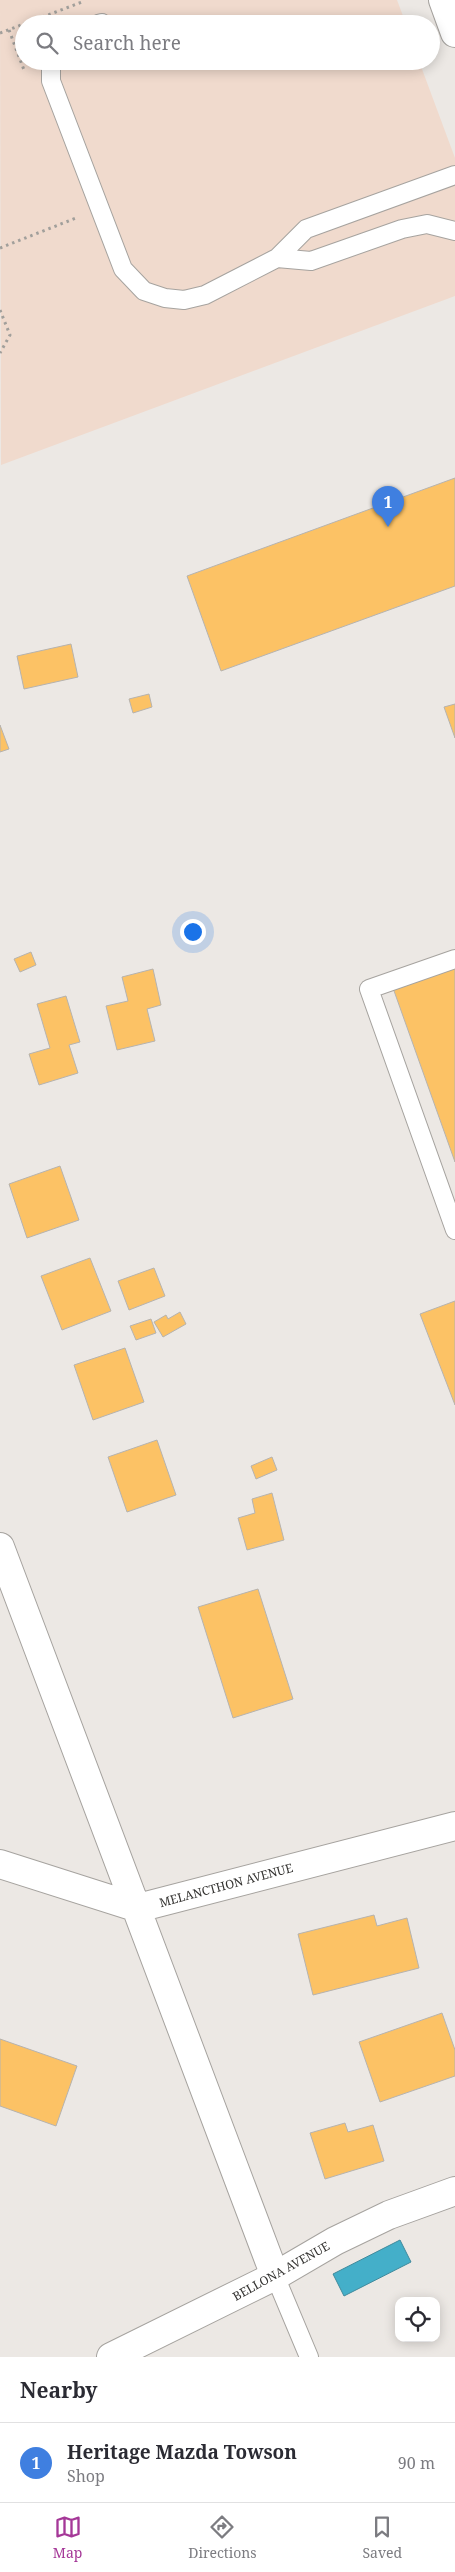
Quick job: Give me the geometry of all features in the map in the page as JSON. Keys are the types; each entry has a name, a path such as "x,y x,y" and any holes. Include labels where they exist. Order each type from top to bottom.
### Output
{"street":[{"path":"443,0 455,33"},
{"path":"0,1547 138,1908 275,2276"},
{"name":"MELANCTHON AVENUE","path":"138,1908 455,1826"},
{"path":"0,1864 138,1908"},
{"name":"BELLONA AVENUE","path":"111,2357 275,2276 342,2237 390,2215 455,2191"}],"lane":[{"path":"51,70 51,81 123,270 144,291 184,300 205,295 277,258 306,229 455,175"},
{"path":"277,258 312,261 402,229 427,224 455,231"},
{"path":"455,959 369,989 455,1230"},
{"path":"275,2276 309,2357"}],"path":[{"path":"48,15 88,0"},
{"path":"0,33 15,27"},
{"path":"0,248 80,217"},
{"path":"0,310 10,335 0,353"}],"shaded area":[{"path":"0,0 397,0 403,15 15,15 15,70 422,70 455,158 455,296 1,465"}],"water":[{"path":"400,2240 411,2262 344,2296 333,2274"}],"building":[{"path":"455,478 455,586 221,671 187,576"},
{"path":"71,644 78,677 24,689 17,656"},
{"path":"149,694 152,707 133,713 129,699"},
{"path":"455,704 455,738 444,707"},
{"path":"0,725 9,749 0,752"},
{"path":"31,952 36,965 20,972 14,959"},
{"path":"455,966 455,1162 393,988"},
{"path":"153,969 161,1005 147,1009 155,1041 117,1050 106,1006 128,1001 122,977"},
{"path":"66,996 80,1042 69,1045 78,1073 39,1085 29,1054 50,1048 37,1004"},
{"path":"60,1166 79,1220 27,1238 9,1184"},
{"path":"90,1258 111,1311 62,1330 41,1276"},
{"path":"154,1268 165,1296 129,1310 118,1281"},
{"path":"455,1301 455,1405 420,1314"},
{"path":"180,1312 186,1324 163,1337 154,1322 166,1315 168,1319"},
{"path":"151,1319 156,1333 136,1340 130,1326"},
{"path":"125,1348 144,1402 93,1420 74,1365"},
{"path":"157,1440 176,1495 127,1512 108,1457"},
{"path":"272,1457 277,1470 256,1479 251,1466"},
{"path":"272,1493 284,1540 247,1550 238,1518 255,1513 252,1499"},
{"path":"258,1589 293,1699 233,1718 198,1607"},
{"path":"374,1915 377,1926 407,1918 419,1968 313,1995 298,1934"},
{"path":"442,2013 455,2050 455,2076 380,2102 359,2042"},
{"path":"0,2039 77,2066 56,2126 0,2106"},
{"path":"345,2123 348,2132 373,2125 384,2161 325,2179 310,2133"}],"place":[{"name":"Heritage Mazda Towson","path":"388,527"}]}
